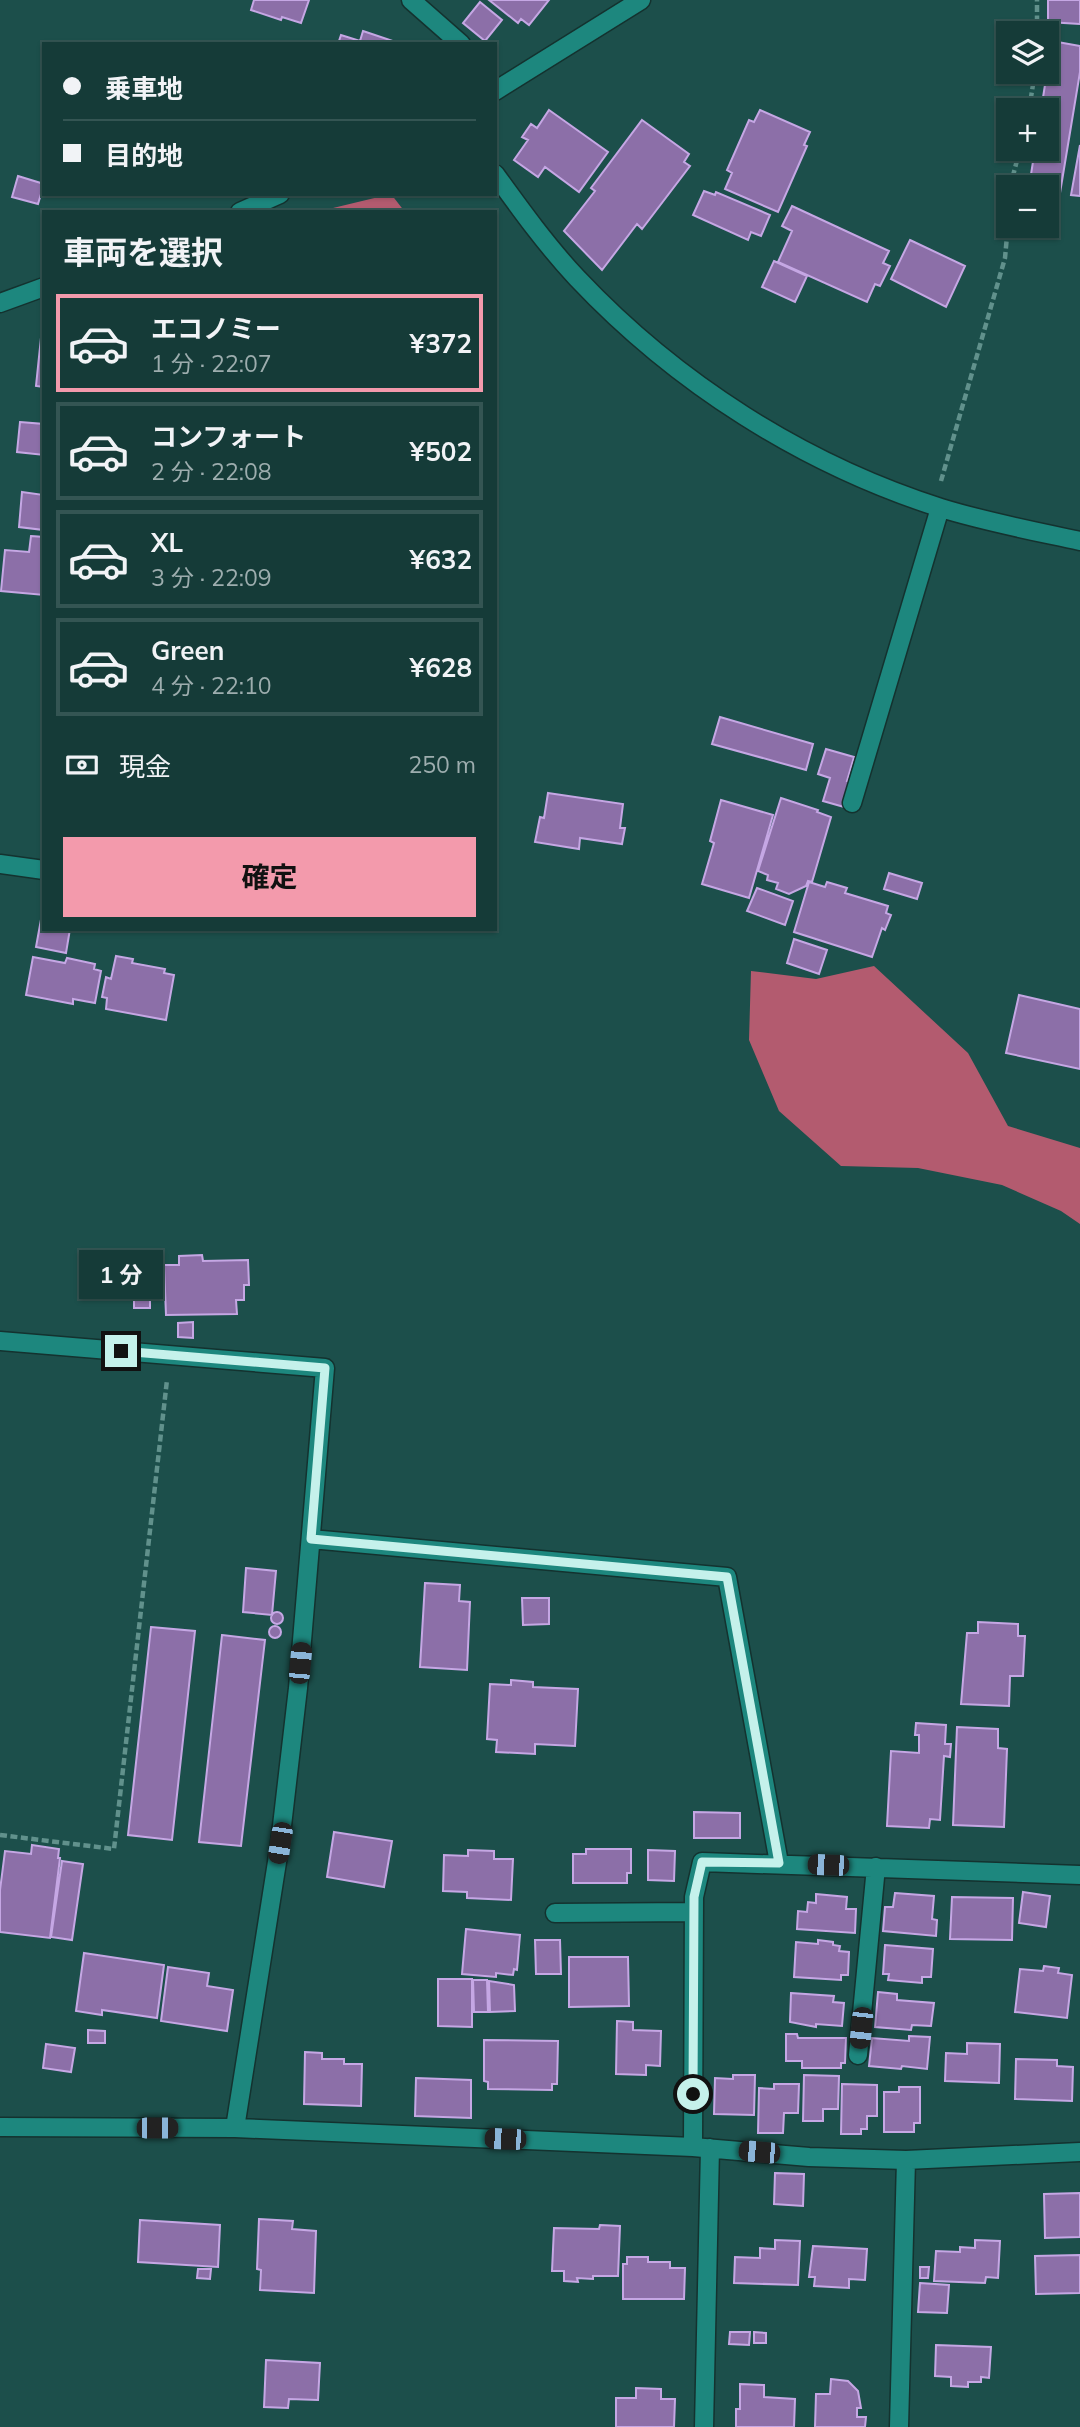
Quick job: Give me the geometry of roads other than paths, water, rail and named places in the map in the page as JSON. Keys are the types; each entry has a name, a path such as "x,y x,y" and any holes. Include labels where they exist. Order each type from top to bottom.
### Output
{"street":[{"path":"411,0 459,42"},
{"path":"499,83 641,0"},
{"path":"497,177 540,235 624,324 697,383 752,421 825,462 937,506 1080,541"},
{"path":"244,210 276,196"},
{"path":"0,303 42,288"},
{"path":"852,803 937,506"},
{"path":"0,864 42,870"},
{"path":"0,1341 325,1368 311,1539 280,1843 235,2128"},
{"path":"311,1539 727,1577 779,1863"},
{"path":"704,2427 701,2147 694,1912 694,1897 702,1862 1080,1875"},
{"path":"858,2054 876,1867"},
{"path":"555,1913 694,1912"},
{"path":"0,2127 235,2128 701,2147 809,2157 906,2160 1080,2152"},
{"path":"899,2427 906,2160"}]}
